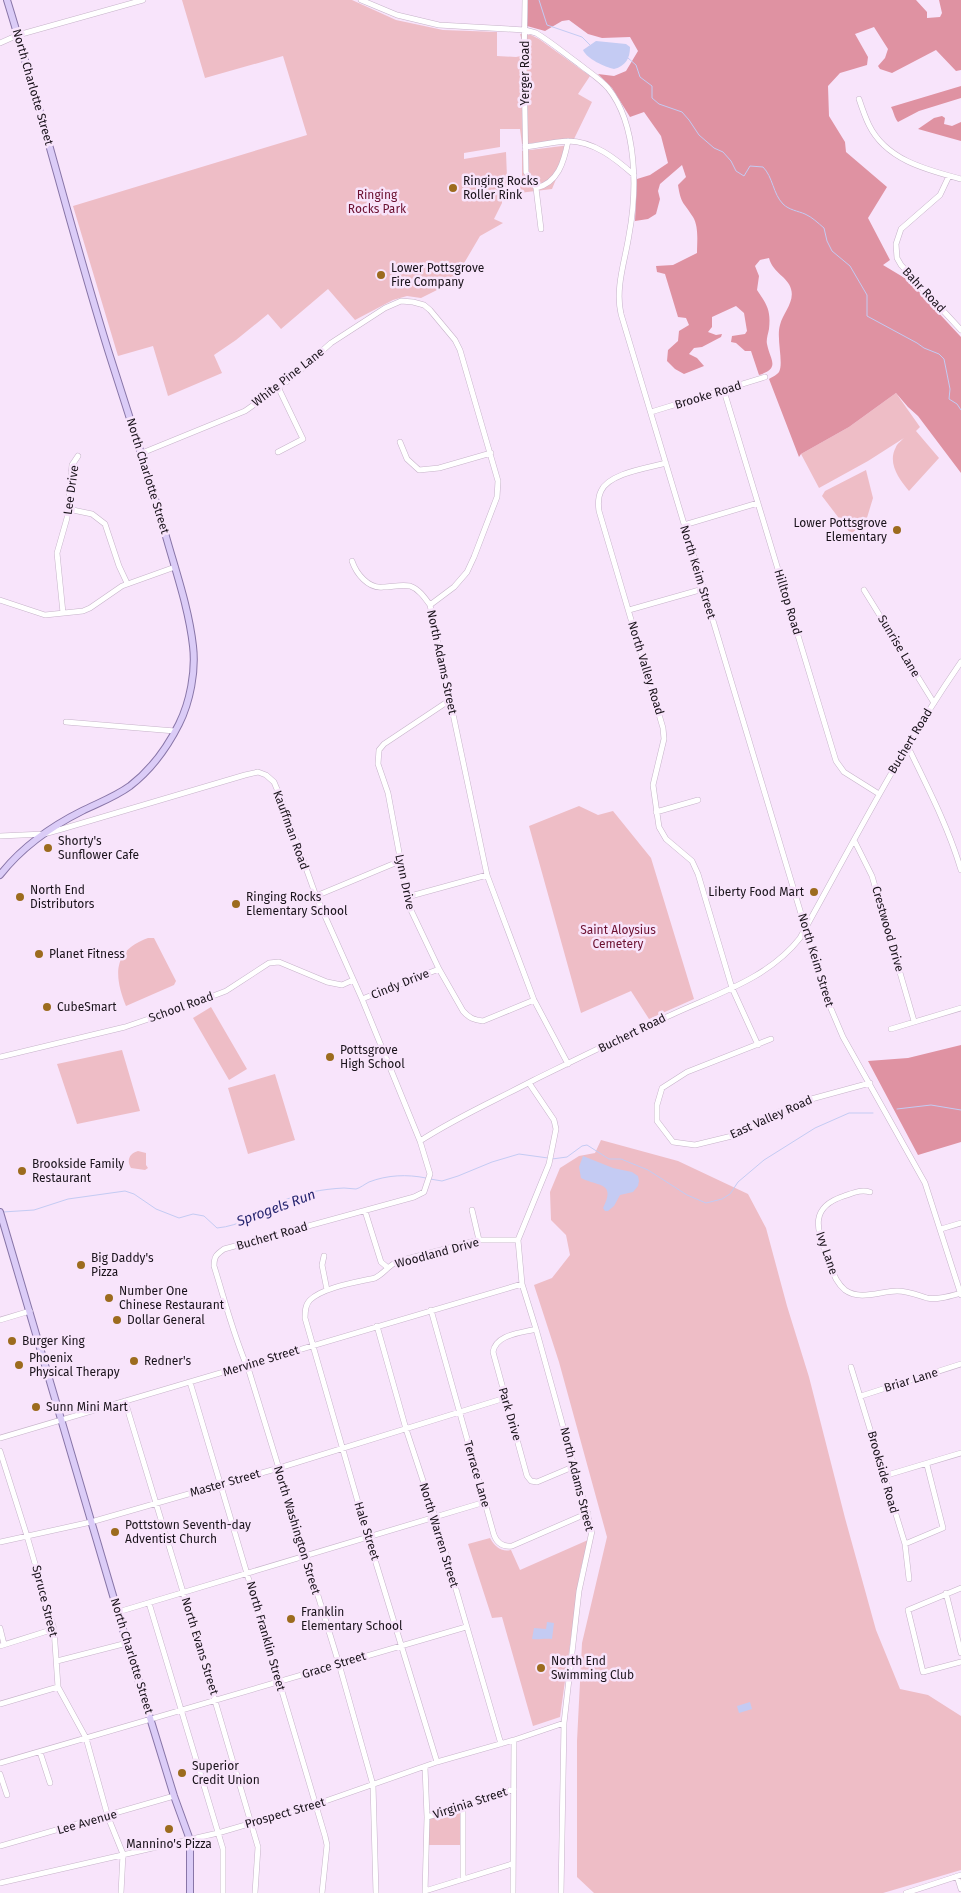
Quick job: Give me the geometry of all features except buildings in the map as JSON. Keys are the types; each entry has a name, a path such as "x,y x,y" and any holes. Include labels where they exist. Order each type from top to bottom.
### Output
{"main road":[{"name":"North Charlotte Street","path":"0,875 14,858 44,834 60,823 107,800 130,786 161,755 176,731 186,706 191,687 194,650 184,597 142,453 108,348 7,0"},
{"path":"1,1218 30,1311"},
{"name":"North Charlotte Street","path":"30,1311 127,1643 174,1796 190,1840 190,1893"}],"street":[{"path":"0,43 18,35 143,0"},
{"name":"North Keim Street","path":"361,0 398,15 439,25 525,30 542,37 608,88 616,101 625,125 634,160 632,221 619,300 651,412 832,1013 922,1177 941,1229 961,1294"},
{"name":"Yerger Road","path":"525,0 526,172 536,188 541,229"},
{"path":"859,99 869,126 880,142 888,149 910,162 961,179"},
{"path":"536,188 545,186 557,174 568,141"},
{"path":"525,147 568,141 590,145 604,152 634,175"},
{"name":"Bahr Road","path":"949,176 940,195 901,229 895,251 901,265 961,330"},
{"name":"White Pine Lane","path":"142,453 245,411 278,387 331,343 386,308 401,301"},
{"name":"North Adams Street","path":"401,301 424,305 454,340 460,350 498,481 497,497 474,558 461,581 430,605 487,875 534,1000 568,1064"},
{"name":"Brooke Road","path":"651,412 765,377"},
{"path":"278,387 304,439 278,452"},
{"name":"Hilltop Road","path":"724,391 836,761 844,772 879,794"},
{"path":"400,442 406,459 419,470 439,468 491,453"},
{"name":"Lee Drive","path":"63,613 56,553 68,509 72,465 78,456"},
{"name":"North Valley Road","path":"666,463 614,478 606,483 600,491 598,511 664,728 661,752 653,785 659,827 666,839 692,862 698,874 732,988 758,1045"},
{"path":"684,525 758,503"},
{"path":"68,509 92,514 105,524 119,566 127,583"},
{"path":"352,561 359,575 372,585 380,588 403,585 412,587 422,594 430,605"},
{"path":"0,600 42,614 86,610 127,583 175,567"},
{"path":"629,610 703,589"},
{"name":"Sunrise Lane","path":"864,590 934,703"},
{"name":"Buchert Road","path":"214,1259 224,1249 414,1197 424,1192 429,1178 420,1140 474,1110 568,1064 753,978 770,966 795,945 806,928 879,794 961,662"},
{"name":"Lynn Drive","path":"450,700 384,744 379,750 378,764 388,793 407,897 414,920 463,1011 475,1020 483,1022 534,1000"},
{"path":"66,722 176,731"},
{"path":"906,748 910,751 928,788 953,844 961,870"},
{"name":"Kauffman Road","path":"0,836 44,834 258,772 266,775 274,782 316,896 362,999 420,1140"},
{"path":"656,812 698,800"},
{"name":"Crestwood Drive","path":"854,840 872,876 914,1021"},
{"path":"316,896 400,861"},
{"path":"407,897 487,875"},
{"name":"School Road","path":"0,1056 125,1027 184,1007 226,990 269,963 279,962 328,982 342,985 353,980"},
{"name":"Cindy Drive","path":"362,999 439,968"},
{"path":"891,1029 961,1008"},
{"path":"758,1045 771,1039"},
{"name":"East Valley Road","path":"758,1045 688,1072 662,1088 657,1105 658,1121 673,1142 696,1145 732,1136 765,1118 804,1101 870,1083"},
{"name":"North Adams Street","path":"529,1083 554,1120 556,1129 549,1164 518,1240 522,1284 575,1466 592,1534 580,1586 564,1723 561,1893"},
{"name":"Ivy Lane","path":"870,1192 859,1191 832,1199 822,1208 820,1213 817,1224 818,1233 838,1283 846,1291 869,1295 902,1291 936,1298 961,1294"},
{"name":"Woodland Drive","path":"365,1210 381,1262 387,1267 399,1260 479,1240 518,1240"},
{"path":"472,1210 479,1240"},
{"path":"941,1229 961,1223"},
{"path":"324,1256 322,1266 328,1290 375,1278 381,1275 387,1267"},
{"name":"North Washington Street","path":"214,1259 214,1266 226,1306 339,1664 373,1785 376,1893"},
{"name":"Mervine Street","path":"0,1438 522,1284"},
{"name":"Hale Street","path":"328,1290 311,1299 305,1311 305,1318 368,1537 437,1762"},
{"name":"Terrace Lane","path":"431,1310 495,1539 500,1544 508,1546 588,1513"},
{"path":"0,1320 30,1311"},
{"name":"North Warren Street","path":"377,1326 501,1744"},
{"name":"Park Drive","path":"536,1329 502,1338 493,1348 529,1479 534,1482 540,1481 575,1466"},
{"name":"Briar Lane","path":"861,1396 961,1364"},
{"name":"Brookside Road","path":"851,1367 905,1544 910,1579"},
{"name":"North Franklin Street","path":"190,1382 222,1484 327,1845 322,1893"},
{"name":"Master Street","path":"0,1542 91,1522 278,1468 506,1398"},
{"name":"North Evans Street","path":"125,1401 252,1823 259,1856 255,1893"},
{"name":"Spruce Street","path":"0,1451 28,1536 54,1629 58,1687 86,1738 108,1816 123,1854 121,1893"},
{"path":"884,1476 927,1465 961,1453"},
{"path":"905,1544 943,1528 927,1465"},
{"path":"118,1612 485,1502"},
{"path":"961,1588 908,1610 923,1672 961,1662"},
{"path":"946,1594 961,1653"},
{"path":"148,1603 182,1710 224,1856 223,1893"},
{"name":"Grace Street","path":"0,1763 466,1627"},
{"path":"0,1628 2,1645 54,1629"},
{"path":"57,1661 127,1643"},
{"path":"0,1704 58,1687"},
{"name":"Prospect Street","path":"0,1883 218,1833 316,1804 437,1762 501,1744 564,1723"},
{"path":"513,1893 514,1740"},
{"path":"40,1752 50,1784"},
{"path":"425,1767 427,1817 425,1892 463,1878 512,1864"},
{"path":"0,1774 7,1794"},
{"name":"Virginia Street","path":"427,1817 514,1789"},
{"name":"Lee Avenue","path":"0,1846 174,1796"},
{"path":"462,1807 463,1878"},
{"path":"906,1893 959,1876 961,1888"}],"green space":[{"name":"Ringing Rocks Park","path":"182,0 352,0 396,20 443,30 497,32 497,56 516,57 526,55 520,34 531,35 590,76 578,94 592,102 574,139 522,144 520,129 500,129 500,147 464,153 464,159 506,152 507,178 522,178 522,151 570,145 552,189 519,193 518,187 502,187 502,203 494,219 503,223 480,236 453,282 421,298 407,296 393,300 355,320 328,289 281,329 268,314 214,355 222,373 168,396 153,346 118,356 73,206 307,135 283,56 205,78"},
{"path":"896,393 920,427 916,431 939,458 909,491 895,470 893,459 897,446 904,438 868,461 819,488 801,454 849,427"},
{"path":"866,470 873,498 866,521 851,534 822,496 825,491"},
{"name":"Saint Aloysius Cemetery","path":"579,806 598,815 613,811 651,858 694,999 649,1019 631,991 581,1013 529,826"},
{"path":"148,938 154,938 176,981 174,985 126,1006 119,985 119,966 122,957 128,950 136,943"},
{"path":"211,1007 247,1069 229,1080 193,1018"},
{"path":"122,1050 140,1111 77,1124 57,1064"},
{"path":"275,1074 295,1140 248,1154 228,1088"},
{"path":"601,1140 678,1161 748,1194 766,1228 809,1377 876,1630 900,1689 928,1695 961,1716 961,1870 883,1893 594,1893 577,1877 577,1741 582,1643 607,1537 559,1362 534,1285 552,1278 570,1255 566,1235 551,1220 550,1192 560,1168 579,1156 595,1153"},
{"path":"138,1151 146,1153 146,1165 148,1168 145,1170 131,1168 130,1157"},
{"name":"North End Swimming Club","path":"490,1538 499,1548 511,1550 520,1570 588,1540 580,1572 560,1717 533,1726 502,1617 492,1618 468,1544"},
{"path":"460,1810 460,1845 427,1845 428,1822 430,1818"}],"shaded area":[{"path":"528,0 916,0 927,12 927,18 940,17 942,13 939,0 961,0 961,70 956,71 936,50 892,73 880,69 878,66 885,58 888,49 874,27 855,34 868,57 867,65 840,73 828,86 829,116 845,142 846,152 887,187 868,218 890,260 883,265 908,280 961,337 961,473 918,416 896,393 849,427 801,454 799,457 769,379 779,372 781,363 779,330 792,294 787,281 774,267 769,258 760,260 755,266 759,276 757,290 769,312 767,342 772,363 770,369 759,375 751,351 745,351 736,343 731,342 732,336 745,334 747,331 744,313 736,306 712,317 712,327 708,332 716,335 722,334 721,337 702,347 694,348 689,354 697,358 704,366 684,374 667,361 668,350 678,341 679,331 689,325 686,318 678,317 665,274 657,272 656,266 673,265 697,253 696,225 679,192 678,185 686,177 682,165 660,184 658,191 660,199 656,214 648,219 635,221 637,179 650,175 668,163 661,136 644,112 630,117 612,88 598,74 614,76 626,71 638,51 630,37 602,38 588,34 569,20 562,21 545,31 527,26"},
{"path":"961,86 961,98 919,111 898,122 891,107"},
{"path":"942,116 945,118 944,124 952,126 961,122 961,141 918,129 934,118"},
{"path":"961,1045 961,1142 918,1155 868,1061 908,1058"}],"water":[{"path":"596,41 626,44 630,47 629,55 622,66 614,69 601,64 585,53 583,50"},
{"path":"583,1156 613,1168 632,1172 638,1176 638,1186 633,1192 620,1195 614,1206 605,1211 603,1208 608,1194 606,1189 581,1178 579,1167"},
{"path":"547,1622 554,1623 552,1639 532,1639 534,1628 546,1629"},
{"path":"750,1702 752,1709 739,1713 737,1706"}],"waterway":[{"path":"539,0 547,25 582,37 591,46"},
{"path":"628,58 636,65 640,77 652,86 652,98 659,104 682,112 699,135 714,148 723,152 731,161 736,171 744,176 750,166 763,167 783,204 808,215 824,228 832,251 850,266 867,295 867,316 924,348 939,354 944,359 950,389 949,399 957,404 961,410"},
{"name":"Sprogels Run","path":"897,1109 931,1105 961,1110"},
{"name":"Sprogels Run","path":"552,1159 567,1157 582,1146 587,1145 609,1159 621,1159 648,1170 687,1195 706,1203 722,1199 730,1194 738,1182 764,1160 815,1128 849,1113 873,1113"},
{"name":"Sprogels Run","path":"430,1179 442,1181 519,1154 548,1158"},
{"name":"Sprogels Run","path":"3,1212 34,1210 68,1199 125,1191 134,1194 156,1209 179,1218 193,1214 204,1216 217,1228 234,1225 280,1202 320,1190 356,1189 369,1182 390,1177 412,1176 426,1178"}],"place":[{"name":"Ringing Rocks Roller Rink","path":"453,188"},
{"name":"Lower Pottsgrove Fire Company","path":"381,275"},
{"name":"Lower Pottsgrove Elementary","path":"897,530"},
{"name":"Shorty's Sunflower Cafe","path":"48,848"},
{"name":"Liberty Food Mart","path":"814,892"},
{"name":"North End Distributors","path":"20,897"},
{"name":"Ringing Rocks Elementary School","path":"236,904"},
{"name":"Planet Fitness","path":"39,954"},
{"name":"CubeSmart","path":"47,1007"},
{"name":"Pottsgrove High School","path":"330,1057"},
{"name":"Brookside Family Restaurant","path":"22,1171"},
{"name":"Big Daddy's Pizza","path":"81,1265"},
{"name":"Number One Chinese Restaurant","path":"109,1298"},
{"name":"Dollar General","path":"117,1320"},
{"name":"Burger King","path":"12,1341"},
{"name":"Redner's","path":"134,1361"},
{"name":"Phoenix Physical Therapy","path":"19,1365"},
{"name":"Sunn Mini Mart","path":"36,1407"},
{"name":"Pottstown Seventh-day Adventist Church","path":"115,1532"},
{"name":"Franklin Elementary School","path":"291,1619"},
{"name":"North End Swimming Club","path":"541,1668"},
{"name":"Superior Credit Union","path":"182,1773"},
{"name":"Mannino's Pizza","path":"169,1829"}]}
